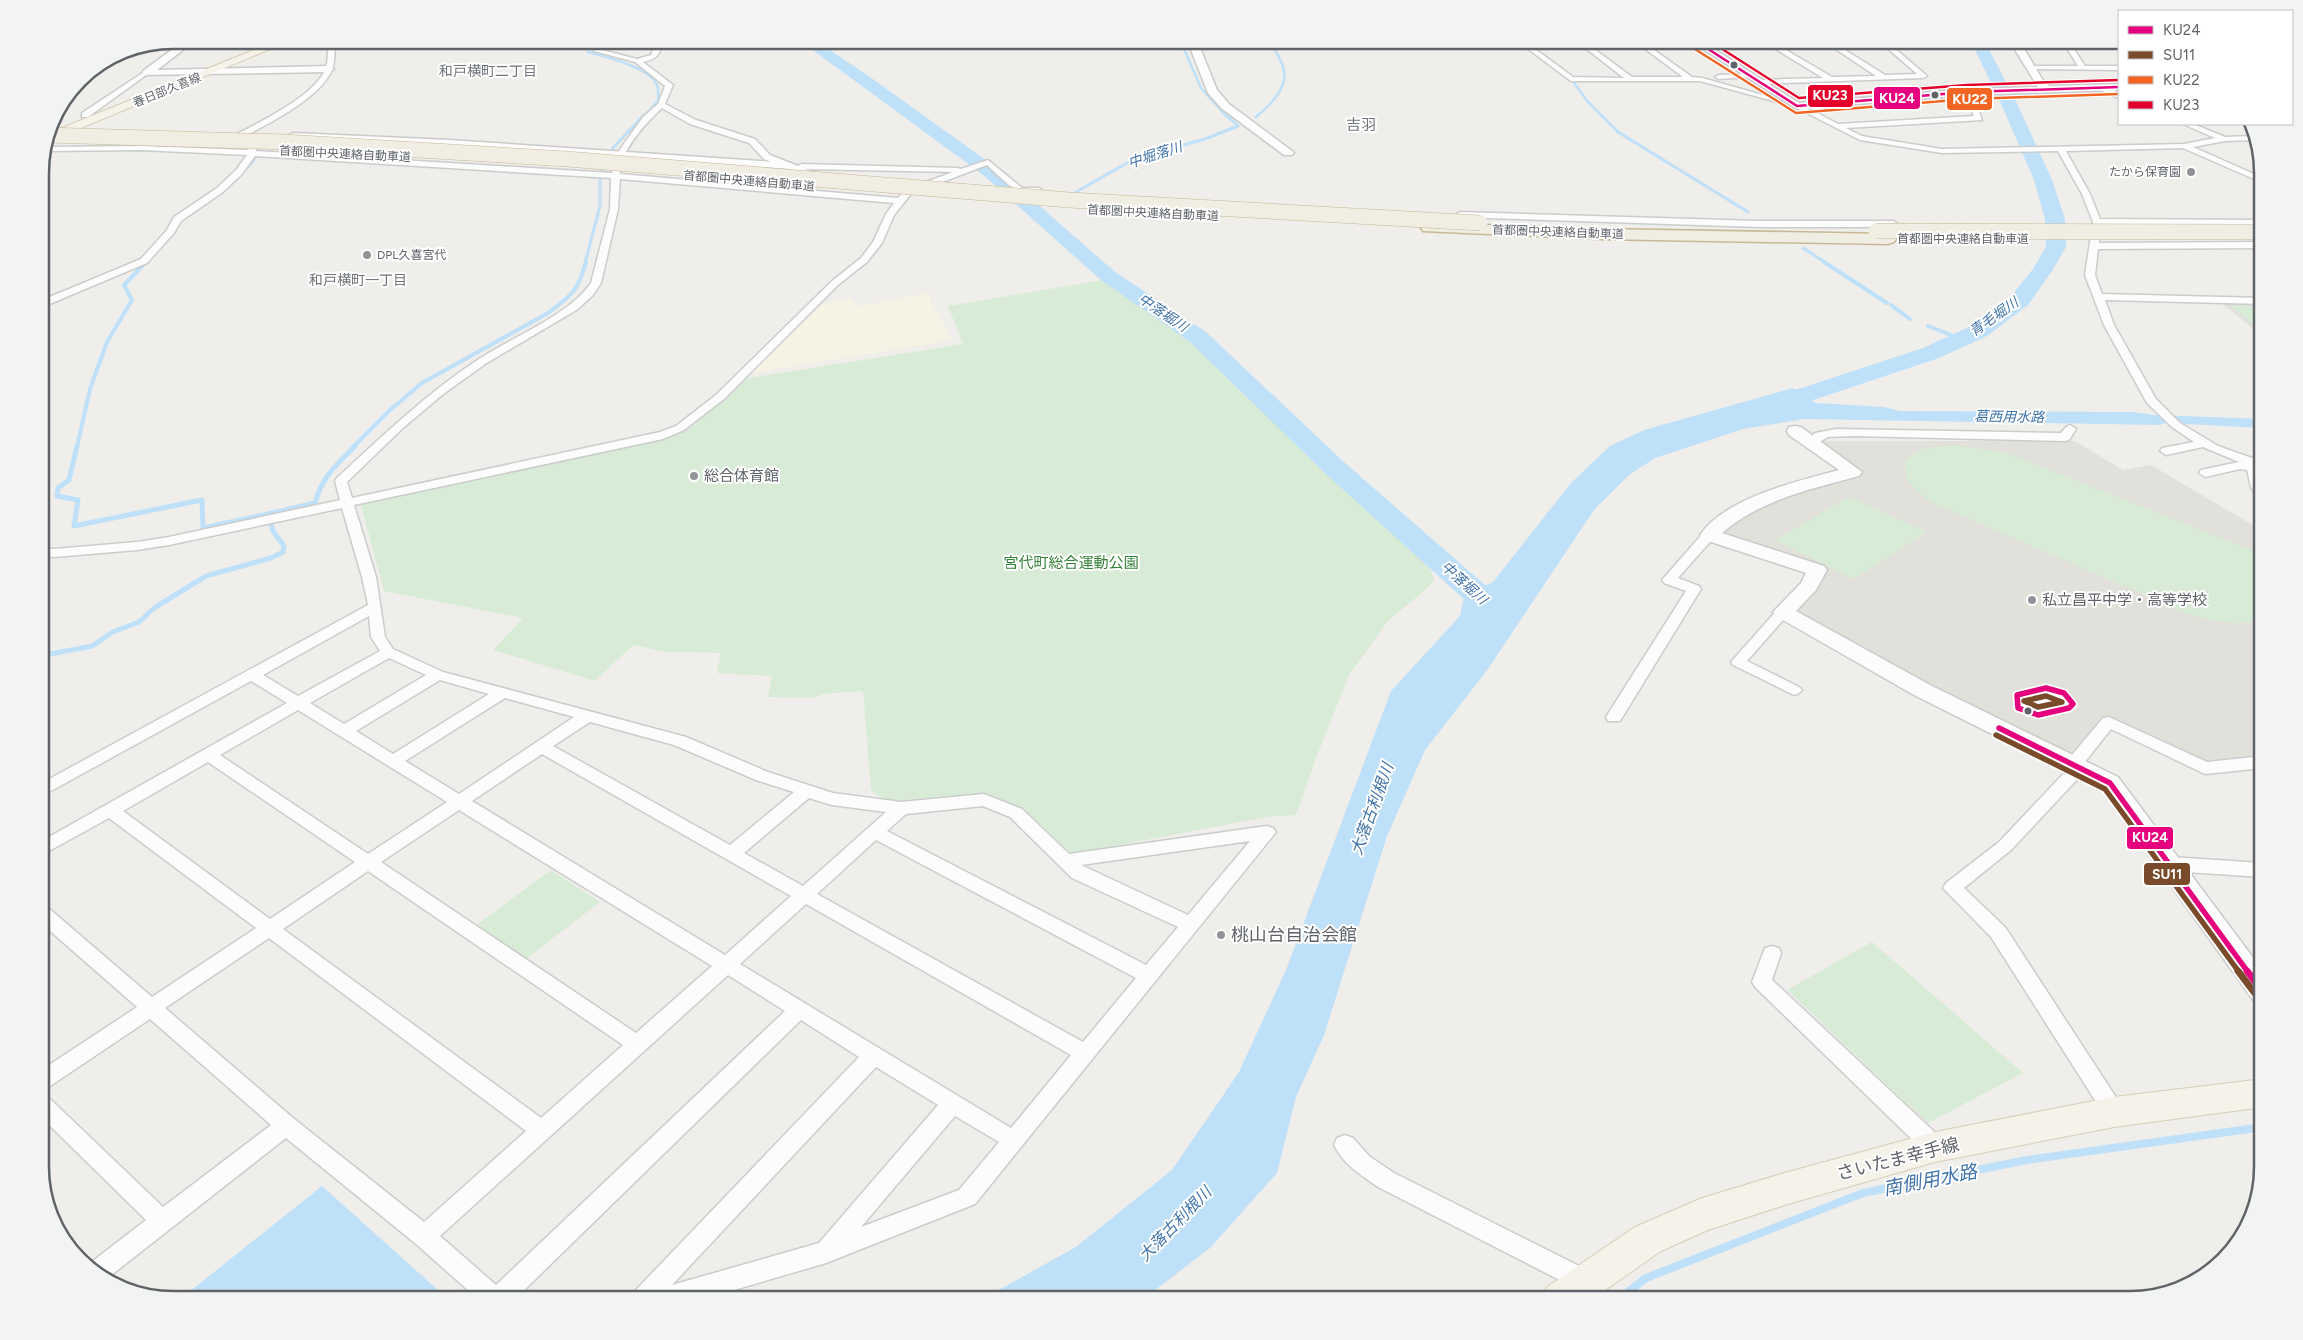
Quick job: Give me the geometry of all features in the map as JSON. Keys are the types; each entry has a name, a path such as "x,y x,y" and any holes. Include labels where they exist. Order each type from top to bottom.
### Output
{"highway":[{"name":"首都圏中央連絡自動車道","path":"54,135 285,142 557,158 1069,200 1480,223 1798,230 2254,232"},
{"name":"首都圏中央連絡自動車道","path":"53,141 234,148 530,164 1003,204 1429,228 1600,234 1834,238 2254,238"}],"main road":[{"name":"春日部久喜線","path":"54,137 265,49"},
{"name":"さいたま幸手線","path":"1573,1291 1648,1239 1702,1215 1788,1188 1935,1147 2114,1112 2254,1095"}],"street":[{"path":"85,115 179,49"},
{"path":"209,151 243,134 314,88 329,69 332,49"},
{"path":"599,49 602,52 637,61 670,85 662,105 646,119 620,155 616,175 614,209 596,283 574,307 481,362 438,393 399,426 341,482 375,607 378,638 388,652 438,675 680,741 762,776 832,800 901,808 984,800 1016,812 1078,873 1189,924"},
{"path":"637,61 653,58 658,53 659,49"},
{"path":"1196,49 1212,91 1225,106 1288,153"},
{"path":"1531,49 1571,79 1700,79 1751,76"},
{"path":"1590,49 1630,79"},
{"path":"1649,49 1689,78"},
{"path":"1708,49 1798,106 1860,138 1923,149 1948,151 2184,146 2225,139 2249,138"},
{"path":"1779,49 1832,80"},
{"path":"1839,49 1884,78"},
{"path":"1760,82 1923,76 1892,49"},
{"path":"2020,49 2046,89"},
{"path":"2071,49 2083,68"},
{"path":"2032,68 2118,68"},
{"path":"146,73 329,69"},
{"path":"1700,79 1777,100"},
{"path":"1798,106 1971,92 2118,87"},
{"path":"2101,88 2118,96"},
{"path":"1837,126 1979,118 1971,92"},
{"path":"662,105 693,122 726,131 752,141 767,157 836,182 908,192"},
{"path":"2190,125 2225,139"},
{"path":"70,129 262,134 441,143 765,165 968,168"},
{"path":"49,301 144,261 171,231 177,219 226,186 251,158 253,142 262,134"},
{"path":"2184,146 2252,176"},
{"path":"51,149 83,147 209,151 471,164 616,175 900,201"},
{"path":"2058,148 2086,194 2096,222 2095,246 2090,275 2100,297 2109,326 2151,401 2176,425 2205,443 2254,464"},
{"path":"49,552 119,548 169,541 663,435 680,428 720,397 835,283 864,260 877,243 890,214 908,192 988,162 1020,190 1266,207 1760,224 1978,225"},
{"path":"736,186 765,165"},
{"path":"2096,222 2254,223"},
{"path":"2095,246 2254,245"},
{"path":"2100,297 2254,300"},
{"path":"1811,443 1817,435 1854,432 2065,436 2070,429"},
{"path":"1614,717 1694,589 1669,580 1723,520 1754,503 1796,487 1853,472 1796,431"},
{"path":"2166,451 2205,443"},
{"path":"2205,473 2240,465 2254,464"},
{"path":"1709,535 1817,570 1809,586 1738,662 1794,690"},
{"path":"49,786 375,607"},
{"path":"1783,612 1922,690 2110,783 2254,980"},
{"path":"49,845 388,652"},
{"path":"252,675 1013,1140"},
{"path":"344,731 438,675"},
{"path":"393,762 502,693"},
{"path":"49,1076 587,716"},
{"path":"2114,1112 1998,932 1952,888 2005,846 2076,766 2109,722 2206,768 2254,763"},
{"path":"542,747 806,894 1085,1053"},
{"path":"208,754 638,1045"},
{"path":"732,853 806,791"},
{"path":"424,1236 728,966 901,808"},
{"path":"110,810 542,1131"},
{"path":"875,832 1148,975"},
{"path":"692,1291 826,1252 967,1197 1266,832 1067,862"},
{"path":"2170,864 2254,869"},
{"path":"49,919 286,1126 424,1236 487,1291"},
{"path":"1772,953 1762,982 1935,1147"},
{"path":"506,1291 800,1009"},
{"path":"651,1291 874,1055"},
{"path":"826,1252 953,1103"},
{"path":"49,1111 162,1221"},
{"path":"101,1269 286,1126"},
{"path":"1345,1145 1361,1164 1573,1291"}],"shaded area":[{"path":"930,293 929,299 952,340 751,373 823,304 853,299 854,307"},
{"path":"2221,303 2254,303 2254,329"},
{"name":"私立昌平中学・高等学校","path":"1820,441 2075,441 2123,470 2151,465 2254,526 2254,761 2206,765 2106,719 2069,761 1788,612 1821,569 1717,535 1729,522 1800,490 1862,473"}],"green space":[{"name":"宮代町総合運動公園","path":"1103,280 1176,329 1430,568 1434,580 1424,591 1388,621 1349,675 1296,815 1266,817 1072,854 1023,808 989,794 886,801 871,790 863,691 823,694 813,698 768,697 772,676 717,673 721,653 666,652 633,645 595,681 493,650 523,618 384,591 361,505 368,501 653,442 680,434 698,422 743,379 963,344 948,306"},
{"path":"2231,306 2254,307 2254,325"},
{"path":"1955,445 2007,453 2254,551 2254,622 2216,621 2188,614 1931,502 1915,489 1909,481 1906,476 1905,462 1916,453 1934,447"},
{"path":"1849,497 1927,532 1854,579 1775,540"},
{"path":"551,870 600,902 523,961 474,927"},
{"path":"1872,942 2023,1073 1928,1123 1787,990"}],"water":[{"path":"1793,388 1816,403 1884,407 1900,411 2132,412 2154,415 2254,419 2254,428 2166,423 2159,425 1804,419 1743,429 1655,458 1629,475 1594,510 1488,669 1425,750 1387,836 1324,1035 1296,1097 1277,1173 1210,1248 1154,1291 997,1291 1076,1247 1172,1170 1239,1072 1286,970 1391,691 1460,616 1464,596 1493,582 1571,483 1610,446 1644,430"},
{"path":"322,1186 439,1291 190,1291"}],"waterway":[{"path":"589,49 588,52 637,68 653,79 658,87 658,101 643,117"},
{"name":"中落堀川","path":"819,49 988,170 1108,276 1198,337 1336,469 1498,613"},
{"path":"1184,49 1201,88 1227,117"},
{"name":"中堀落川","path":"1258,115 1256,117 1267,107 1275,98 1284,81 1282,62 1274,49"},
{"name":"青毛堀川","path":"1762,409 1931,353 1979,331 2020,300 2042,271 2056,247 2055,219 2043,180 2007,99 1982,49"},
{"path":"1574,83 1588,102 1618,132 1748,212"},
{"path":"585,263 600,206 600,176 613,148 644,115"},
{"name":"中堀落川","path":"1076,192 1134,159 1205,139 1238,126 1226,115"},
{"path":"242,173 253,161 258,151"},
{"path":"1803,248 1826,263"},
{"path":"144,263 148,259"},
{"path":"77,447 90,389 107,342 132,300 124,285 146,262"},
{"path":"353,447 390,410 422,383 548,313 563,302 577,286 586,262"},
{"path":"1824,262 1887,303"},
{"path":"1891,305 1910,319"},
{"path":"1928,326 1961,339"},
{"path":"77,446 69,480 58,488 57,496 78,500 74,526 202,500 203,528 268,514"},
{"path":"268,514 315,503 326,479 355,446"},
{"path":"49,654 92,646 113,632 139,622 154,608 206,576 271,558 283,552 284,546 273,531 268,514"},
{"name":"南側用水路","path":"1629,1291 1646,1278 1863,1193 2027,1160 2254,1128"}],"transit line":[{"name":"KU22","path":"1695,49 1796,113 1968,99 2118,94"},
{"name":"KU24","path":"1708,49 1797,106 1968,92 2118,87"},
{"name":"KU23","path":"1722,49 1799,98 1967,85 2118,80"},
{"name":"KU24","path":"2046,688 2064,693 2073,704 2069,708 2038,715 2018,708 2017,695 2046,688"},
{"name":"SU11","path":"2046,696 2062,702 2038,707 2024,701 2046,696"},
{"name":"KU24","path":"1999,728 2110,783 2254,980"},
{"name":"SU11","path":"1996,735 2105,789 2254,992"}],"place":[{"name":"たから保育園","path":"2191,172"},
{"name":"DPL久喜宮代","path":"367,255"},
{"name":"総合体育館","path":"694,476"},
{"name":"私立昌平中学・高等学校","path":"2032,600"},
{"name":"桃山台自治会館","path":"1221,935"}],"district":[{"name":"和戸横町二丁目","path":"488,71"},
{"name":"吉羽","path":"1361,125"},
{"name":"和戸横町一丁目","path":"358,280"}],"water label":[{"name":"葛西用水路","path":"2009,417"},
{"name":"大落古利根川","path":"1372,809"},
{"name":"大落古利根川","path":"1175,1224"}]}
